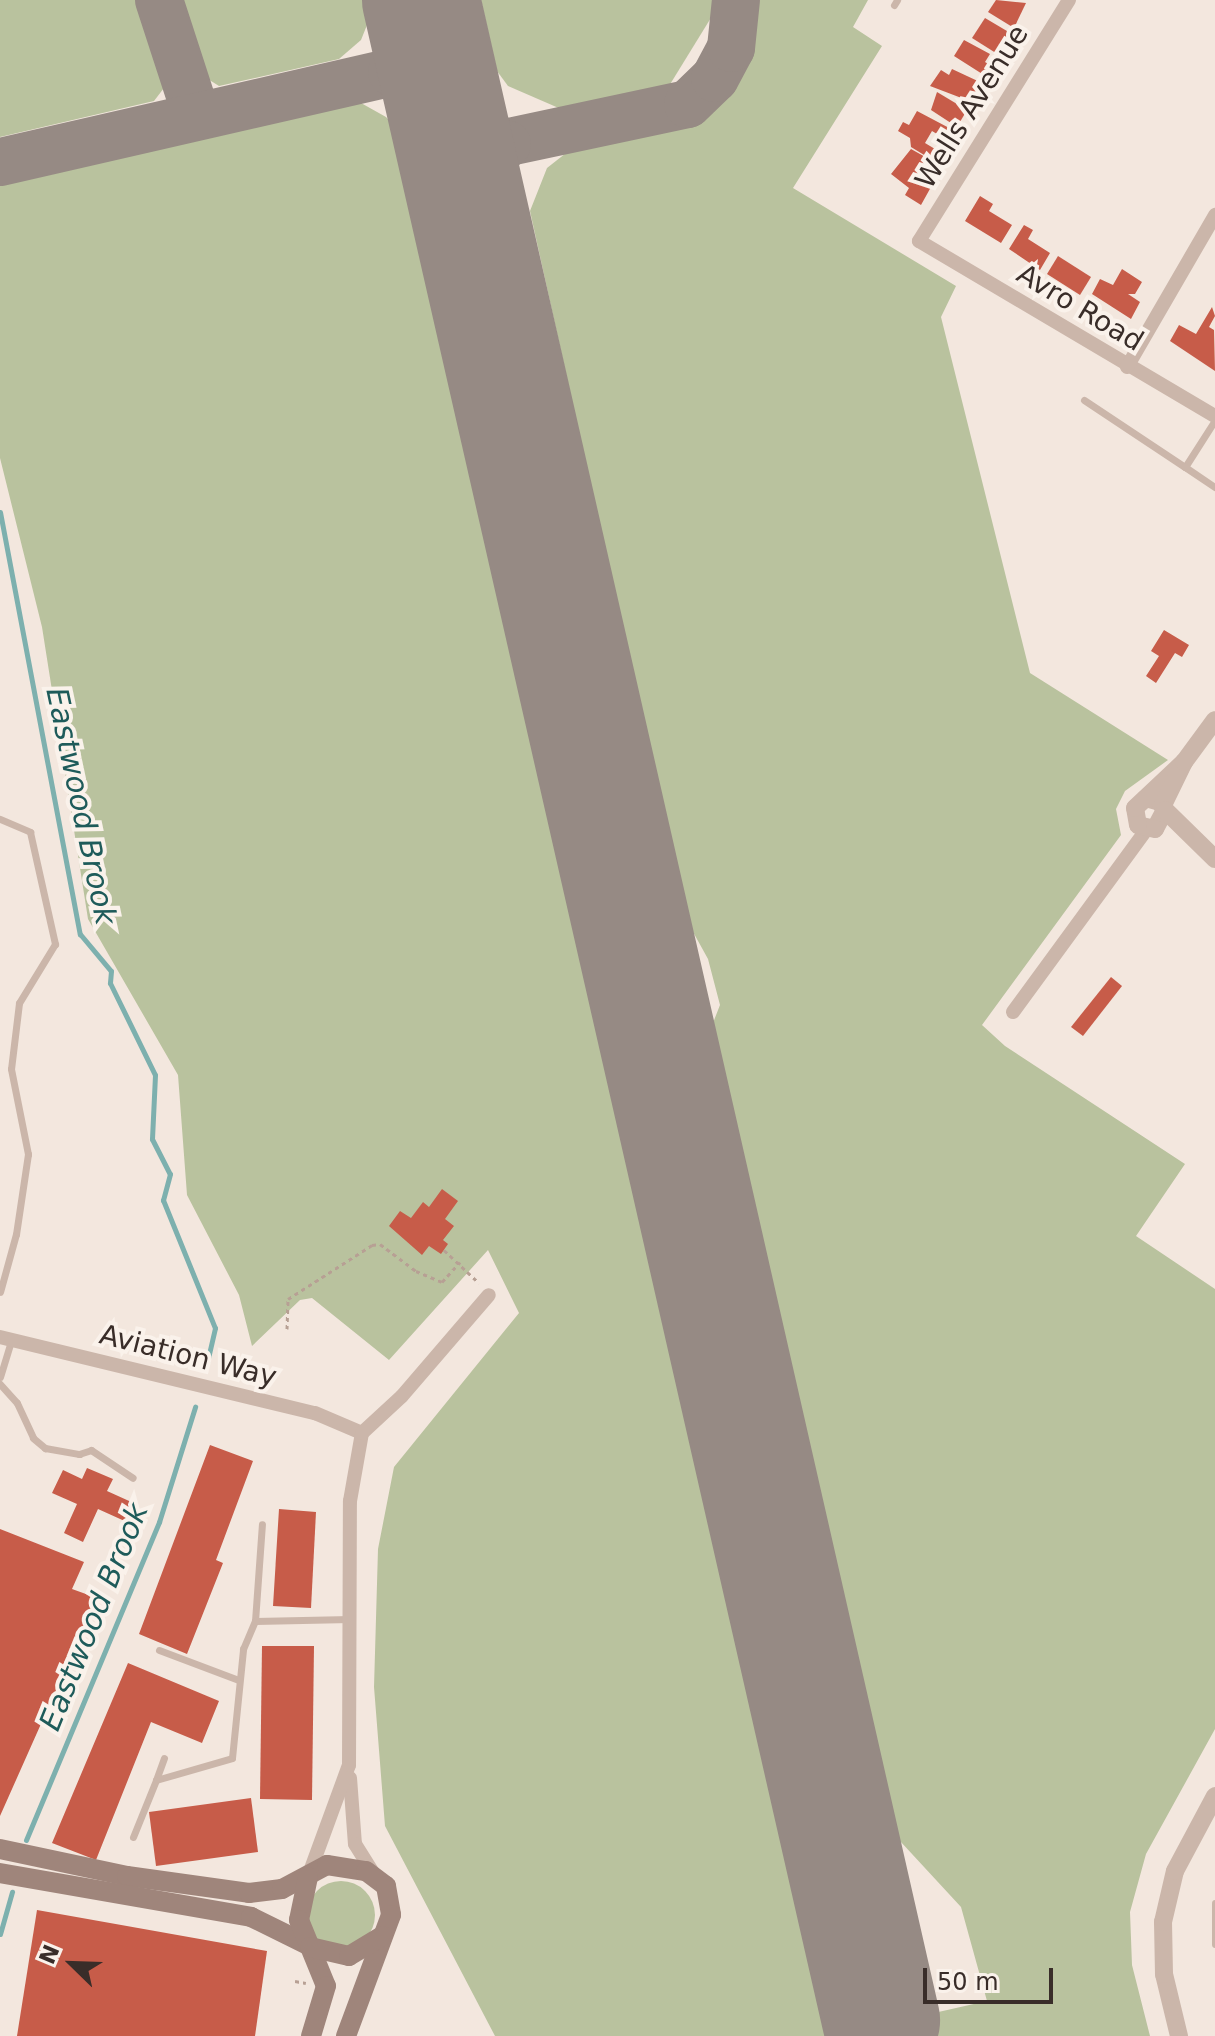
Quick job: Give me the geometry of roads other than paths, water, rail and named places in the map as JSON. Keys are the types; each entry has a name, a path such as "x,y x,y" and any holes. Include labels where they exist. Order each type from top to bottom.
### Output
{"main road":[{"path":"0,1849 127,1876 249,1893 282,1889 341,1864 377,1877 390,1898 389,1925 346,2036"},
{"path":"0,1873 251,1917 335,1957 362,1952 389,1925"},
{"path":"308,1877 298,1908 309,1946 326,1986 311,2036"}],"street":[{"name":"Wells Avenue","path":"919,241 1069,0"},
{"path":"1127,367 1215,215"},
{"name":"Avro Road","path":"919,241 1215,418"},
{"path":"1013,1012 1158,805 1160,779 1184,762 1215,720"},
{"path":"1145,825 1158,805"},
{"path":"1158,805 1211,857"},
{"path":"1145,825 1211,857"},
{"path":"377,1877 355,1844 349,1765 350,1501 362,1433 402,1396 489,1295"},
{"name":"Aviation Way","path":"5,1339 315,1413 362,1433"},
{"path":"308,1877 349,1765"},
{"path":"1179,2036 1164,1974 1163,1922 1175,1871 1215,1796"}],"lane":[{"path":"1084,400 1215,487"},
{"path":"1185,467 1215,418"},
{"path":"0,819 30,832 55,944 19,1003 11,1069 28,1154 16,1234 0,1292"},
{"path":"0,1377 5,1339"},
{"path":"0,1384 17,1403 33,1438 45,1448 79,1454 91,1450 133,1478"},
{"path":"156,1780 232,1758 239,1680 255,1621 262,1524"},
{"path":"255,1621 351,1619"},
{"path":"159,1650 239,1680"},
{"path":"133,1837 164,1758"},
{"path":"1215,1903 1215,1944"}],"waterway":[{"name":"Eastwood Brook","path":"0,512 80,934 111,971 110,983 155,1075 152,1139 170,1174 163,1200 215,1328 207,1364"},
{"name":"Eastwood Brook","path":"26,1840 159,1522 195,1407"},
{"name":"Eastwood Brook","path":"0,1934 12,1892"}]}
